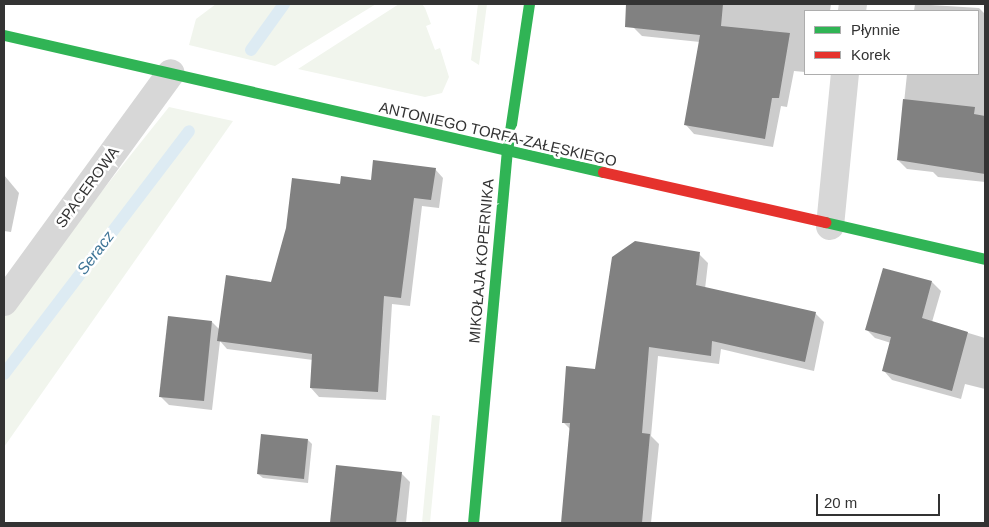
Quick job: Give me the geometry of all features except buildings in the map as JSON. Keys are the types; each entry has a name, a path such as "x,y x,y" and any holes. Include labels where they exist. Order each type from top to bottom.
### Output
{"street":[{"name":"MIKOŁAJA KOPERNIKA","path":"473,523 507,151 530,4"},
{"name":"ANTONIEGO TORFA-ZAŁĘSKIEGO","path":"4,35 830,226 985,259"},
{"name":"SPACEROWA","path":"4,302 172,73"},
{"path":"830,226 845,75"}],"shaded area":[{"path":"216,4 376,4 275,66 189,45 196,19"},
{"path":"399,4 422,4 425,8 431,24 426,26 435,50 440,48 449,77 442,93 425,97 298,69"},
{"path":"478,4 487,4 479,65 471,60"},
{"path":"169,107 233,121 4,447 4,314"},
{"path":"432,415 440,416 430,523 422,523"}],"waterway":[{"name":"Seracz","path":"251,50 284,4"},
{"name":"Seracz","path":"4,374 189,131"}],"traffic: fast":[{"path":"473,523 507,151 529,4"},
{"path":"4,35 603,172"},
{"path":"825,222 985,259"}],"traffic: jam":[{"path":"603,172 825,222"}]}
